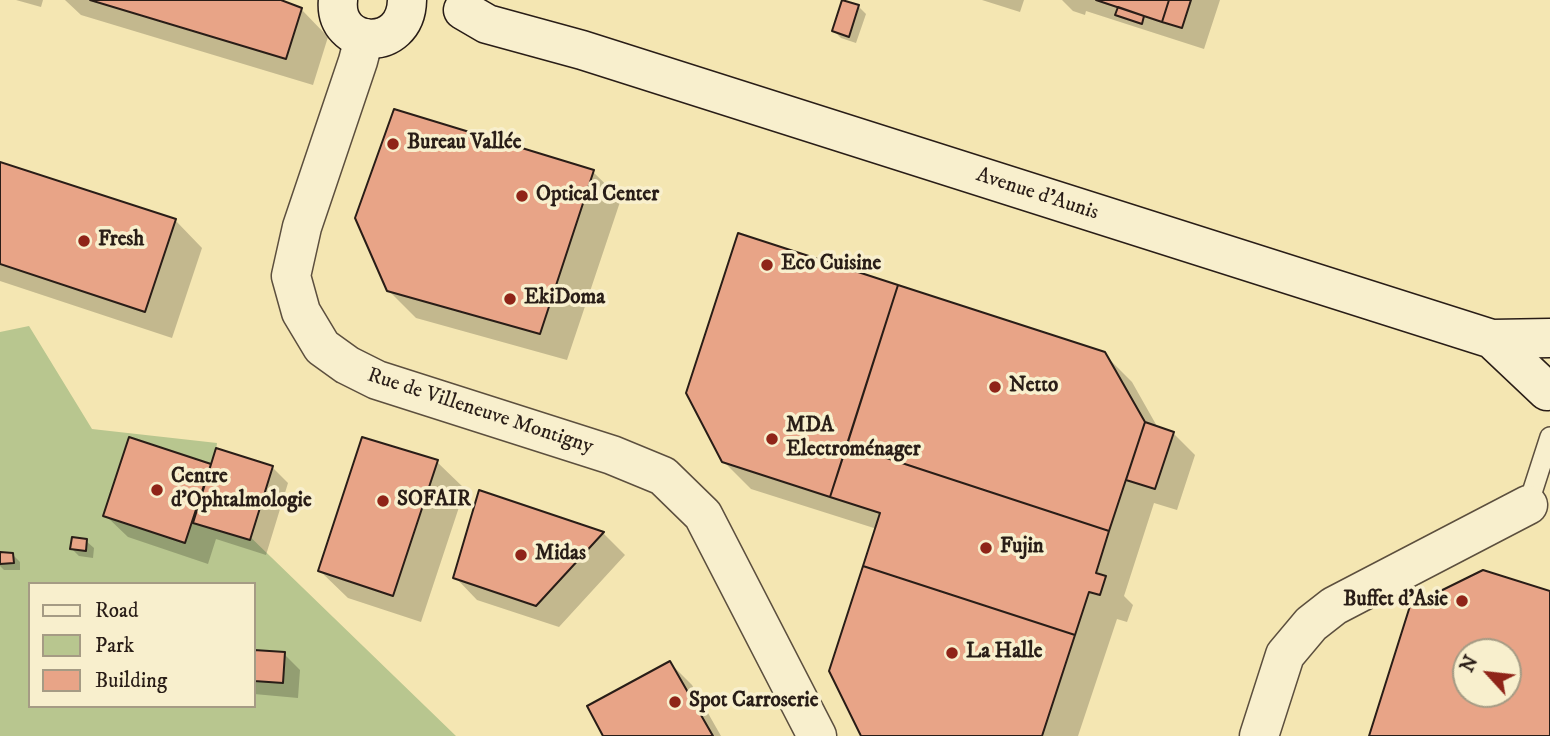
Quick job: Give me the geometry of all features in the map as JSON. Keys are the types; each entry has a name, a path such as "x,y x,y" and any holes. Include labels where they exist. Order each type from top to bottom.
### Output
{"main road":[{"name":"Avenue d'Aunis","path":"501,0 582,50"},
{"name":"Avenue d'Aunis","path":"336,2 346,26 425,13 487,24 582,50 1492,339 1550,338"},
{"name":"Rue de Villeneuve Montigny","path":"425,13 358,61 302,227 291,276 301,312 323,346 347,365 377,380 612,456 663,476 703,515 817,736"},
{"name":"Avenue d'Aunis","path":"1492,339 1549,389"},
{"path":"1259,736 1285,656 1311,624 1334,606 1539,500"}],"lane":[{"path":"1539,500 1550,437"}],"green space":[{"path":"29,326 92,429 217,443 210,498 456,736 0,736 0,332"}],"building":[{"path":"90,0 281,0 302,8 286,59"},
{"path":"842,0 859,5 849,37 832,31"},
{"path":"1096,0 1169,0 1162,22"},
{"path":"1169,0 1191,0 1182,28 1162,22"},
{"path":"1118,7 1144,16 1142,24 1115,15"},
{"path":"394,109 594,170 540,334 387,291 355,218"},
{"name":"Fresh","path":"0,162 176,219 145,312 0,264"},
{"path":"738,233 898,285 830,497 722,462 686,393"},
{"name":"Netto","path":"898,285 1105,352 1145,422 1109,531 847,445"},
{"path":"1145,422 1174,432 1155,489 1126,480"},
{"name":"Centre d'Ophtalmologie","path":"129,437 211,464 185,543 103,516"},
{"name":"SOFAIR","path":"362,437 438,460 393,596 318,571"},
{"name":"Fujin","path":"847,445 1109,531 1096,573 1106,576 1100,595 1089,592 1075,635 863,566 880,513 830,497"},
{"path":"216,448 273,466 250,540 193,523"},
{"name":"Midas","path":"479,490 604,532 536,606 453,578"},
{"path":"72,537 87,539 86,551 70,549"},
{"path":"0,552 13,553 14,563 0,564"},
{"name":"La Halle","path":"863,566 1075,635 1042,736 861,736 829,671"},
{"path":"1483,570 1550,591 1550,736 1369,736 1410,606"},
{"path":"256,650 285,652 283,683 256,681"},
{"path":"670,661 713,736 603,736 587,706"}],"place":[{"name":"Bureau Vallée","path":"393,144"},
{"name":"Optical Center","path":"522,196"},
{"name":"Fresh","path":"84,241"},
{"name":"Eco Cuisine","path":"767,265"},
{"name":"EkiDoma","path":"510,299"},
{"name":"Netto","path":"995,387"},
{"name":"MDA Electroménager","path":"772,439"},
{"name":"Centre d'Ophtalmologie","path":"157,490"},
{"name":"SOFAIR","path":"383,501"},
{"name":"Fujin","path":"986,548"},
{"name":"Midas","path":"521,555"},
{"name":"Buffet d'Asie","path":"1462,601"},
{"name":"La Halle","path":"952,653"},
{"name":"Spot Carroserie","path":"675,702"}]}
